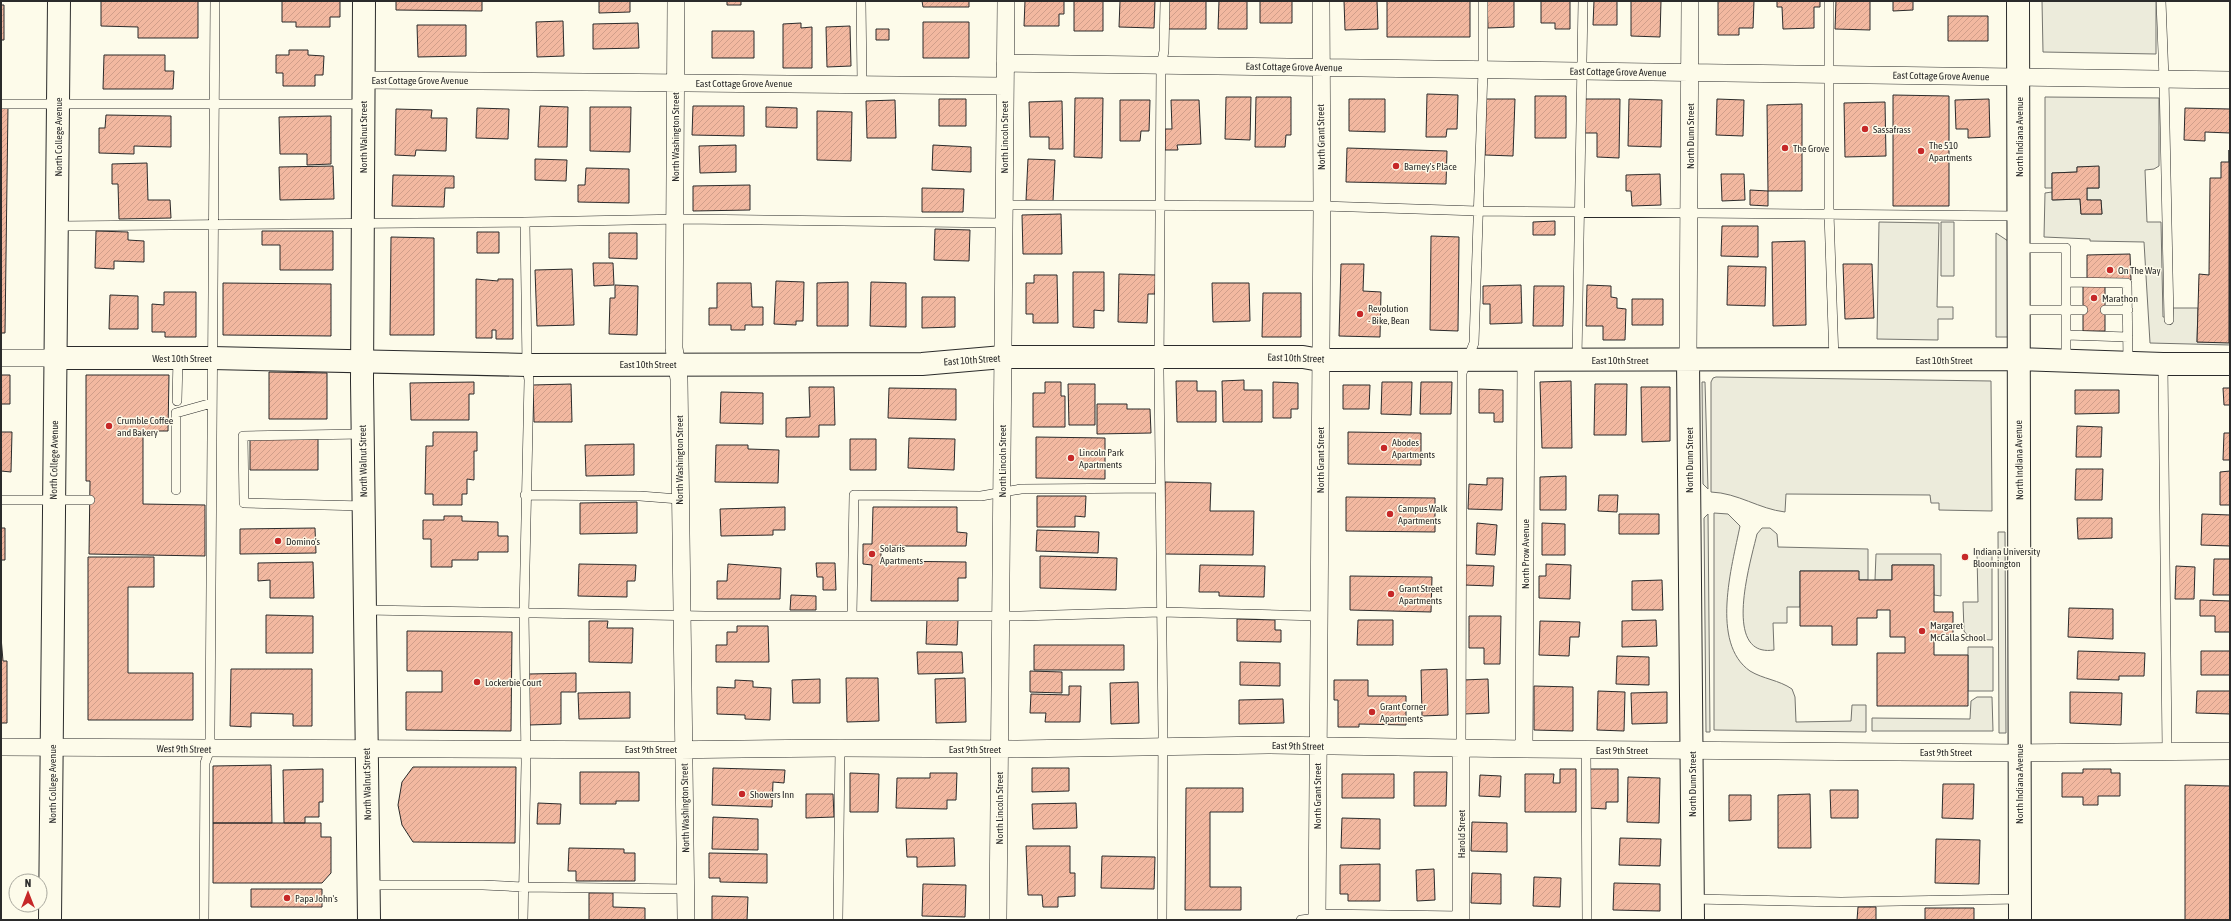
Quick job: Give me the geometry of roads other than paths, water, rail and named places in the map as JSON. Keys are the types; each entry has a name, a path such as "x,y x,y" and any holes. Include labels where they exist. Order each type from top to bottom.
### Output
{"street":[{"name":"North College Avenue","path":"50,920 59,1"},
{"name":"North Walnut Street","path":"364,1 362,362 369,920"},
{"name":"North Washington Street","path":"676,1 676,364 679,379 687,889 686,920"},
{"name":"North Lincoln Street","path":"998,920 1006,1"},
{"name":"North Grant Street","path":"1311,919 1318,746 1320,616 1320,360 1322,206 1320,68 1321,1"},
{"name":"North Dunn Street","path":"1690,1 1692,50 1689,73 1688,359 1693,909"},
{"name":"North Indiana Avenue","path":"2018,1 2020,310 2018,359 2018,753 2020,910"},
{"name":"East Cottage Grove Avenue","path":"1005,63 2230,80"},
{"name":"East Cottage Grove Avenue","path":"363,80 862,83 1005,86"},
{"name":"East 10th Street","path":"362,362 527,365 922,364 1003,357 1303,357 1320,360 2018,359 2163,364 2230,364"},
{"name":"West 10th Street","path":"1,358 212,358 362,362"},
{"name":"North Prow Avenue","path":"1524,750 1526,359"},
{"name":"West 9th Street","path":"1,747 52,746 210,750 367,748"},
{"name":"East 9th Street","path":"367,748 1000,749 1318,746 1524,750 2018,753 2230,750"},
{"name":"Harold Street","path":"1461,748 1461,920"},
{"path":"1311,919 1461,920"}],"lane":[{"path":"204,920 205,763 210,750 213,225 216,1"},
{"path":"861,1 862,83"},
{"path":"1162,920 1159,357 1160,66 1164,51 1164,1"},
{"path":"1461,748 1462,373 1474,343 1483,70 1483,1"},
{"path":"1577,360 1583,1"},
{"path":"1829,1 1829,213 1834,360"},
{"path":"2161,1 2169,320"},
{"path":"1,104 363,104"},
{"path":"1004,205 1322,206 1478,211 1829,213 2019,216"},
{"path":"57,226 675,220 1004,223"},
{"path":"523,920 526,748 524,612 529,380 527,365 525,222"},
{"path":"2019,248 2066,248 2066,360"},
{"path":"2066,282 2127,283 2128,363"},
{"path":"2020,310 2083,310"},
{"path":"2105,310 2128,310"},
{"path":"2066,335 2128,337"},
{"path":"177,401 178,358"},
{"path":"2163,364 2167,750"},
{"path":"176,490 176,414 212,403"},
{"path":"363,434 243,436 244,503 364,506"},
{"path":"852,616 854,495 981,496 1002,494 1020,489 1160,488"},
{"path":"526,495 640,496 680,499"},
{"path":"1,500 90,500"},
{"path":"365,610 682,616 1001,616 1161,612 1320,616"},
{"path":"838,920 840,748"},
{"path":"1586,750 1587,920"},
{"path":"369,885 484,885 523,887 687,889"},
{"path":"1693,909 1841,902 2020,910"},
{"path":"1461,920 1470,920"}],"place":[{"name":"Sassafrass","path":"1865,129"},
{"name":"The Grove","path":"1785,148"},
{"name":"The 510 Apartments","path":"1921,151"},
{"name":"Barney's Place","path":"1396,166"},
{"name":"On The Way","path":"2110,270"},
{"name":"Marathon","path":"2094,298"},
{"name":"Revolution - Bike, Bean","path":"1360,314"},
{"name":"Crumble Coffee and Bakery","path":"109,426"},
{"name":"Abodes Apartments","path":"1384,448"},
{"name":"Lincoln Park Apartments","path":"1071,458"},
{"name":"Campus Walk Apartments","path":"1390,514"},
{"name":"Domino's","path":"278,541"},
{"name":"Solaris Apartments","path":"872,554"},
{"name":"Indiana University Bloomington","path":"1965,557"},
{"name":"Grant Street Apartments","path":"1391,594"},
{"name":"Margaret McCalla School","path":"1922,631"},
{"name":"Lockerbie Court","path":"477,682"},
{"name":"Grant Corner Apartments","path":"1372,712"},
{"name":"Showers Inn","path":"742,794"},
{"name":"Papa John's","path":"287,898"}]}
